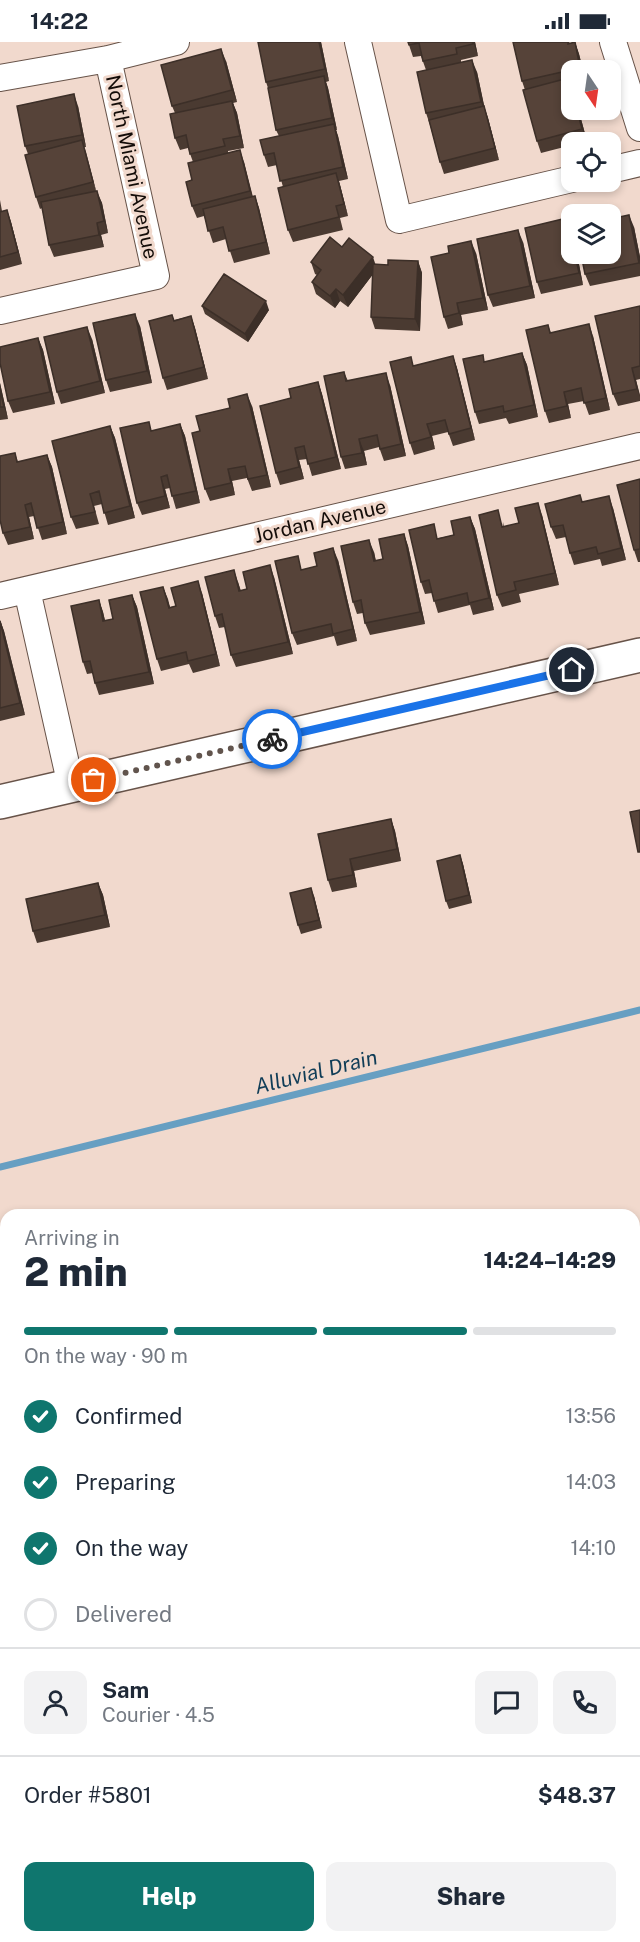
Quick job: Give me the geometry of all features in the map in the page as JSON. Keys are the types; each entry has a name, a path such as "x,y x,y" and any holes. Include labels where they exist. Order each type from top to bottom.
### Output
{"main road":[{"path":"0,802 640,655"}],"street":[{"path":"0,78 108,59 176,42"},
{"path":"358,42 399,220 561,182"},
{"path":"612,42 640,128"},
{"name":"North Miami Avenue","path":"0,311 156,276 108,59"},
{"path":"621,167 640,163"},
{"name":"Jordan Avenue","path":"0,596 640,446"},
{"path":"27,590 71,786"}],"building":[{"path":"258,42 319,42 325,69 266,82"},
{"path":"408,42 473,42 473,44 456,48 457,54 423,61 419,43 409,45"},
{"path":"513,42 568,42 568,44 575,42 578,60 561,60 561,72 522,81"},
{"path":"221,49 232,90 172,106 161,65"},
{"path":"472,60 481,102 426,113 417,72"},
{"path":"324,76 332,118 276,130 268,88"},
{"path":"561,80 561,120 580,120 582,129 561,132 561,135 537,141 523,90"},
{"path":"74,94 82,135 25,146 17,106"},
{"path":"232,101 240,136 223,139 225,146 190,154 186,135 175,138 170,114"},
{"path":"484,106 495,148 440,162 429,120"},
{"path":"334,124 343,167 280,181 274,153 264,155 260,140"},
{"path":"82,140 93,182 36,197 25,155"},
{"path":"240,150 250,191 192,206 186,182 192,180 188,163"},
{"path":"336,173 344,204 336,206 339,217 288,230 278,188"},
{"path":"97,191 104,221 97,223 99,235 49,245 41,202"},
{"path":"255,196 266,242 229,251 223,227 208,231 203,209"},
{"path":"7,210 18,252 0,257 0,212"},
{"path":"629,215 639,263 585,274 583,264 621,264 621,217"},
{"path":"561,219 561,264 577,264 579,273 537,282 525,228"},
{"path":"518,230 530,286 488,295 477,239"},
{"path":"330,237 342,247 349,238 373,257 343,295 336,289 330,296 312,282 321,270 311,262"},
{"path":"471,241 483,298 457,303 459,313 444,317 431,257 449,253 448,246"},
{"path":"388,260 418,261 415,319 371,317 373,264 388,265"},
{"path":"224,274 266,301 245,334 202,306"},
{"path":"640,306 640,366 632,368 637,389 613,394 595,316"},
{"path":"135,314 147,371 106,380 93,323"},
{"path":"172,315 174,321 191,316 204,367 163,378 149,321"},
{"path":"589,324 606,398 584,403 581,388 564,392 567,406 545,411 526,330 548,325 550,333"},
{"path":"87,327 100,381 57,392 44,337"},
{"path":"38,338 50,392 8,401 0,363 0,347"},
{"path":"522,353 534,405 504,412 503,406 475,412 463,359 483,355 484,362"},
{"path":"453,356 471,428 449,434 445,420 427,424 431,437 410,443 390,362 411,357 413,366"},
{"path":"344,372 346,381 386,373 401,444 380,449 377,435 359,439 362,453 341,457 324,376"},
{"path":"318,382 336,457 308,464 304,446 295,448 299,467 276,473 260,406 291,398 289,389"},
{"path":"0,390 4,407 0,407"},
{"path":"247,394 267,475 248,479 245,466 228,469 231,483 205,489 192,433 200,431 196,416 230,408 228,399"},
{"path":"149,422 151,431 180,424 196,491 172,496 167,475 161,477 165,496 137,503 120,428"},
{"path":"110,426 130,506 104,513 99,491 90,494 95,512 71,517 52,441"},
{"path":"15,453 17,462 47,455 63,522 37,528 31,503 25,505 30,527 3,533 0,520 0,456"},
{"path":"640,479 640,549 634,550 617,485"},
{"path":"580,495 582,502 609,496 621,548 598,554 596,547 570,553 563,525 551,527 545,504"},
{"path":"538,503 555,573 514,582 516,590 497,595 479,515 498,510 502,527 519,523 515,508"},
{"path":"470,517 489,598 469,603 467,593 434,601 429,580 421,582 409,530 434,524 437,539 454,535 451,521"},
{"path":"404,534 420,612 365,623 361,600 353,602 341,546 369,540 374,561 383,559 379,539"},
{"path":"333,548 353,629 333,634 331,624 292,633 275,561 298,556 301,570 317,566 314,553"},
{"path":"270,565 288,642 231,655 222,614 215,616 205,577 234,570 239,591 247,589 243,572"},
{"path":"198,581 216,654 188,661 186,652 157,659 140,592 163,587 169,608 176,606 171,588"},
{"path":"132,595 149,672 95,683 90,661 83,662 71,606 99,600 103,621 113,619 109,600"},
{"path":"0,621 20,703 0,708"},
{"path":"640,810 640,852 638,852 630,812"},
{"path":"391,819 397,849 350,859 353,875 328,880 318,834"},
{"path":"460,855 469,895 446,901 437,861"},
{"path":"98,883 105,915 33,931 26,899"},
{"path":"311,888 319,920 298,925 290,893"}],"waterway":[{"name":"Alluvial Drain","path":"0,1167 640,1010"}],"way so far":[{"path":"94,780 272,739"}],"route":[{"path":"272,739 572,670"}]}
